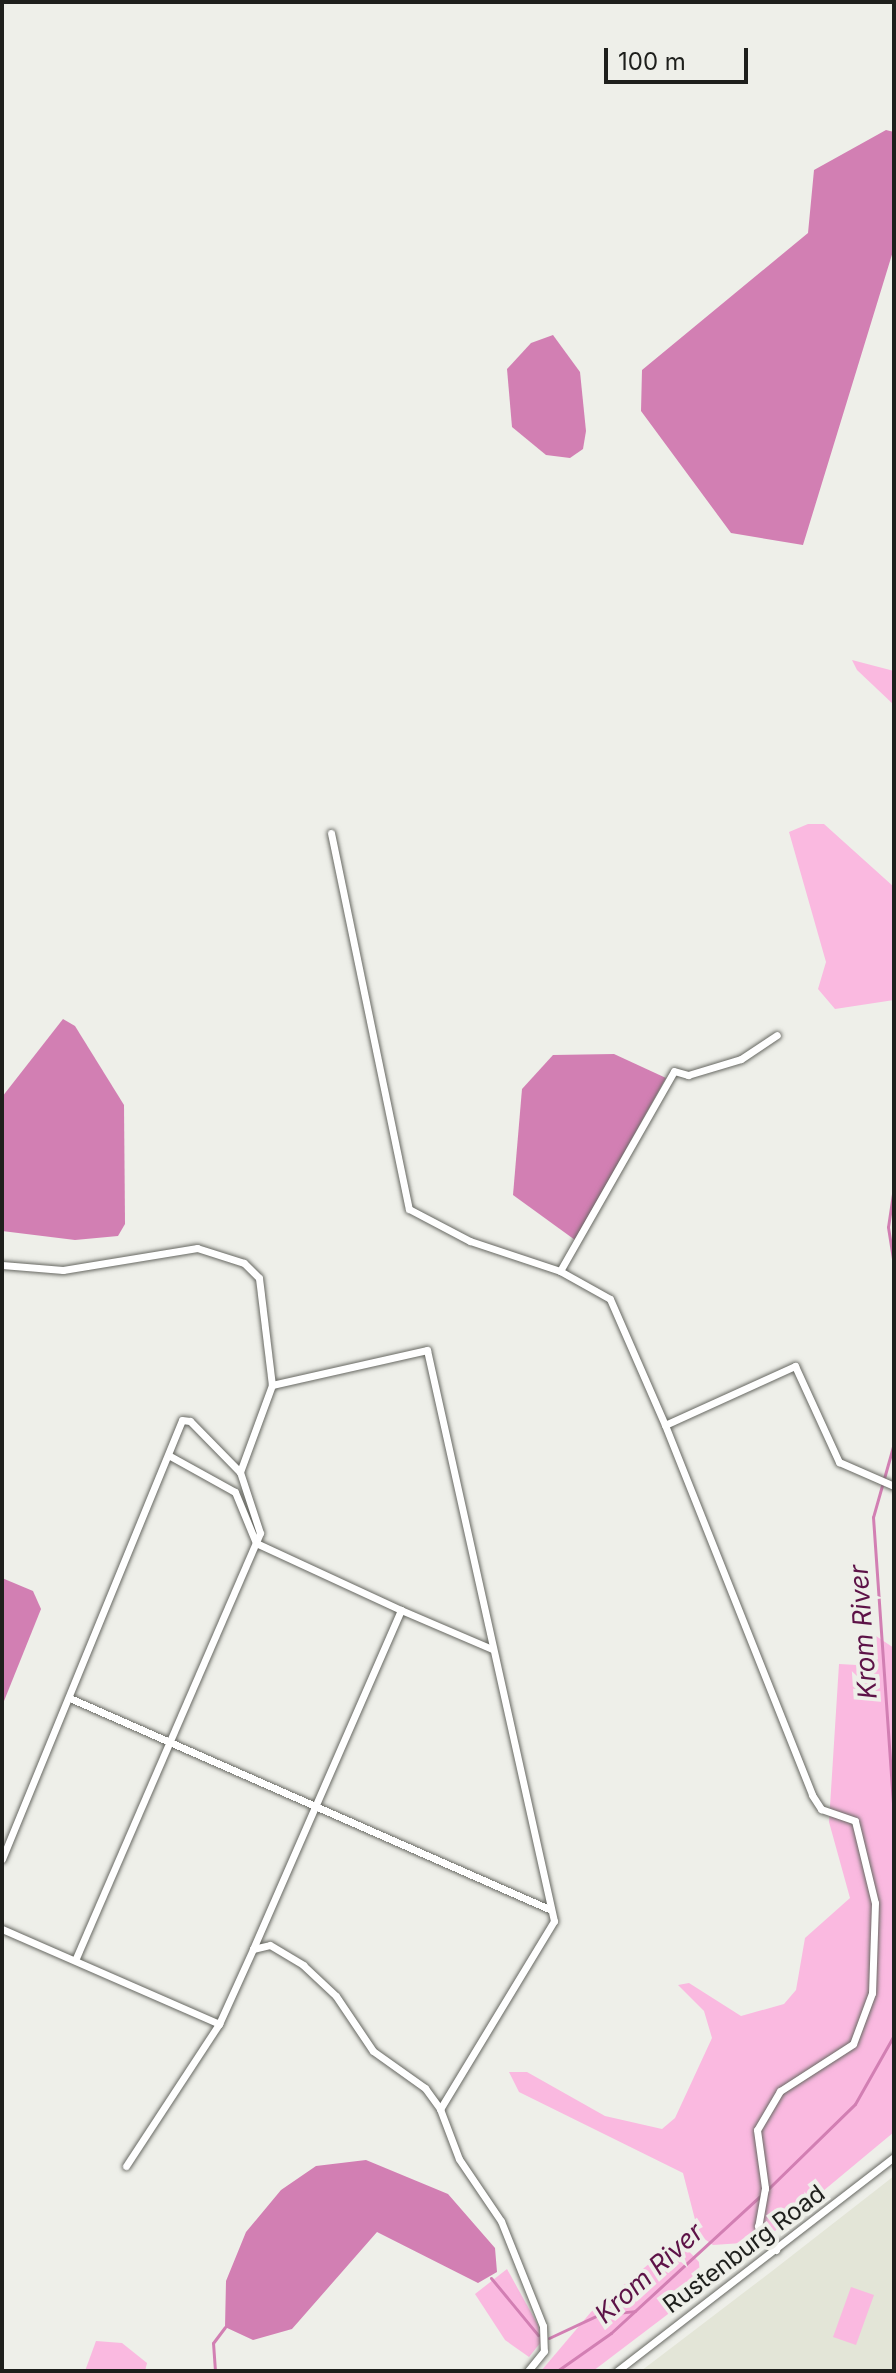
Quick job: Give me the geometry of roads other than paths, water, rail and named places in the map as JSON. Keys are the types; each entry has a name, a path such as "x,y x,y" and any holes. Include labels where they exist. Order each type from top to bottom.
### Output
{"street":[{"path":"331,833 409,1209 470,1241 560,1271 610,1299 665,1425 812,1795 821,1809 855,1821 875,1903 872,1993 853,2044 780,2091 757,2130 765,2188 758,2226 776,2250"},
{"path":"560,1271 674,1071 688,1075 741,1059 777,1035"},
{"path":"2,1265 77,1269 197,1248 244,1263 259,1278 272,1385 240,1472"},
{"path":"272,1385 427,1350 554,1921 440,2109"},
{"path":"665,1425 795,1366 839,1462 894,1486"},
{"path":"2,1859 72,1699 182,1420 190,1421 240,1472 259,1519 256,1543 75,1960"},
{"path":"170,1456 235,1492 256,1543 492,1649"},
{"path":"126,2166 219,2024 312,1805 401,1610"},
{"path":"72,1699 549,1909"},
{"path":"2,1929 219,2024"},
{"path":"253,1949 270,1945 303,1965 336,1996 373,2051 425,2088 440,2109 459,2159 501,2221 543,2326 544,2351 528,2371"},
{"name":"Rustenburg Road","path":"617,2371 894,2157"}],"waterway":[{"name":"Krom River","path":"894,1187 888,1227 894,1264"},
{"name":"Krom River","path":"894,1443 873,1517 894,1821"},
{"name":"Krom River","path":"769,2188 855,2104 894,2035"},
{"name":"Krom River","path":"557,2371 611,2333 760,2196"},
{"path":"491,2278 538,2335"},
{"path":"549,2338 598,2315 635,2311"},
{"path":"215,2371 213,2343 225,2327"}]}
